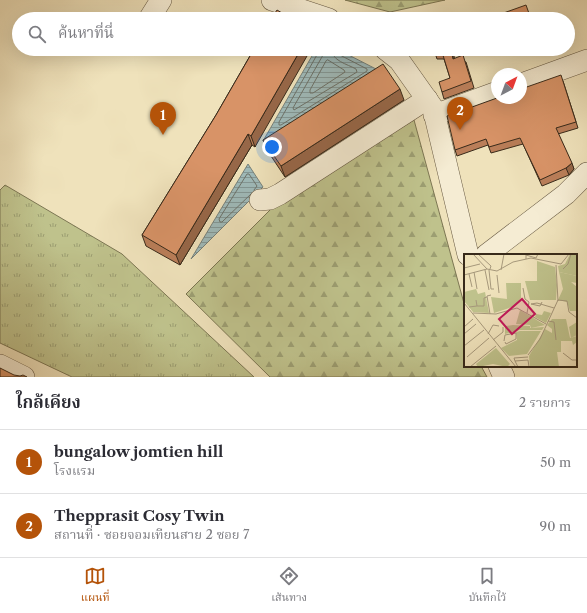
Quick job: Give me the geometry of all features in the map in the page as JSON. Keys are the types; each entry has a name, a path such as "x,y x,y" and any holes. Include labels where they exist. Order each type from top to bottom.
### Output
{"street":[{"path":"153,12 161,0"},
{"path":"272,0 308,12"},
{"path":"394,56 399,60 430,107 468,254"},
{"path":"527,82 587,60"},
{"path":"260,200 270,200 430,107 491,93"},
{"path":"487,254 566,194 587,173"},
{"path":"0,365 24,377"},
{"path":"499,367 504,377"}],"green space":[{"path":"345,0 445,0 390,12"},
{"path":"414,120 464,303 464,367 482,367 487,377 270,377 186,294 280,200"},
{"path":"5,185 122,254 254,377 72,377 0,343 0,190"}],"water":[{"path":"312,56 351,56 378,70 263,141"},
{"path":"248,164 263,187 191,259"}],"building":[{"path":"526,5 528,12 506,12"},
{"path":"250,56 297,56 251,136 248,134 176,255 142,235 216,115"},
{"path":"443,56 452,56 453,59 463,56 471,81 442,92 439,82 450,78"},
{"path":"383,64 400,89 281,166 263,140"},
{"path":"561,75 576,122 556,128 572,163 566,168 540,180 520,138 489,147 486,139 455,150 447,116 491,100 491,104 527,104 527,87"},
{"path":"0,368 14,375 23,375 27,377 0,377"}],"place":[{"name":"Thepprasit Cosy Twin","path":"460,130"},
{"name":"bungalow jomtien hill","path":"163,135"}]}
